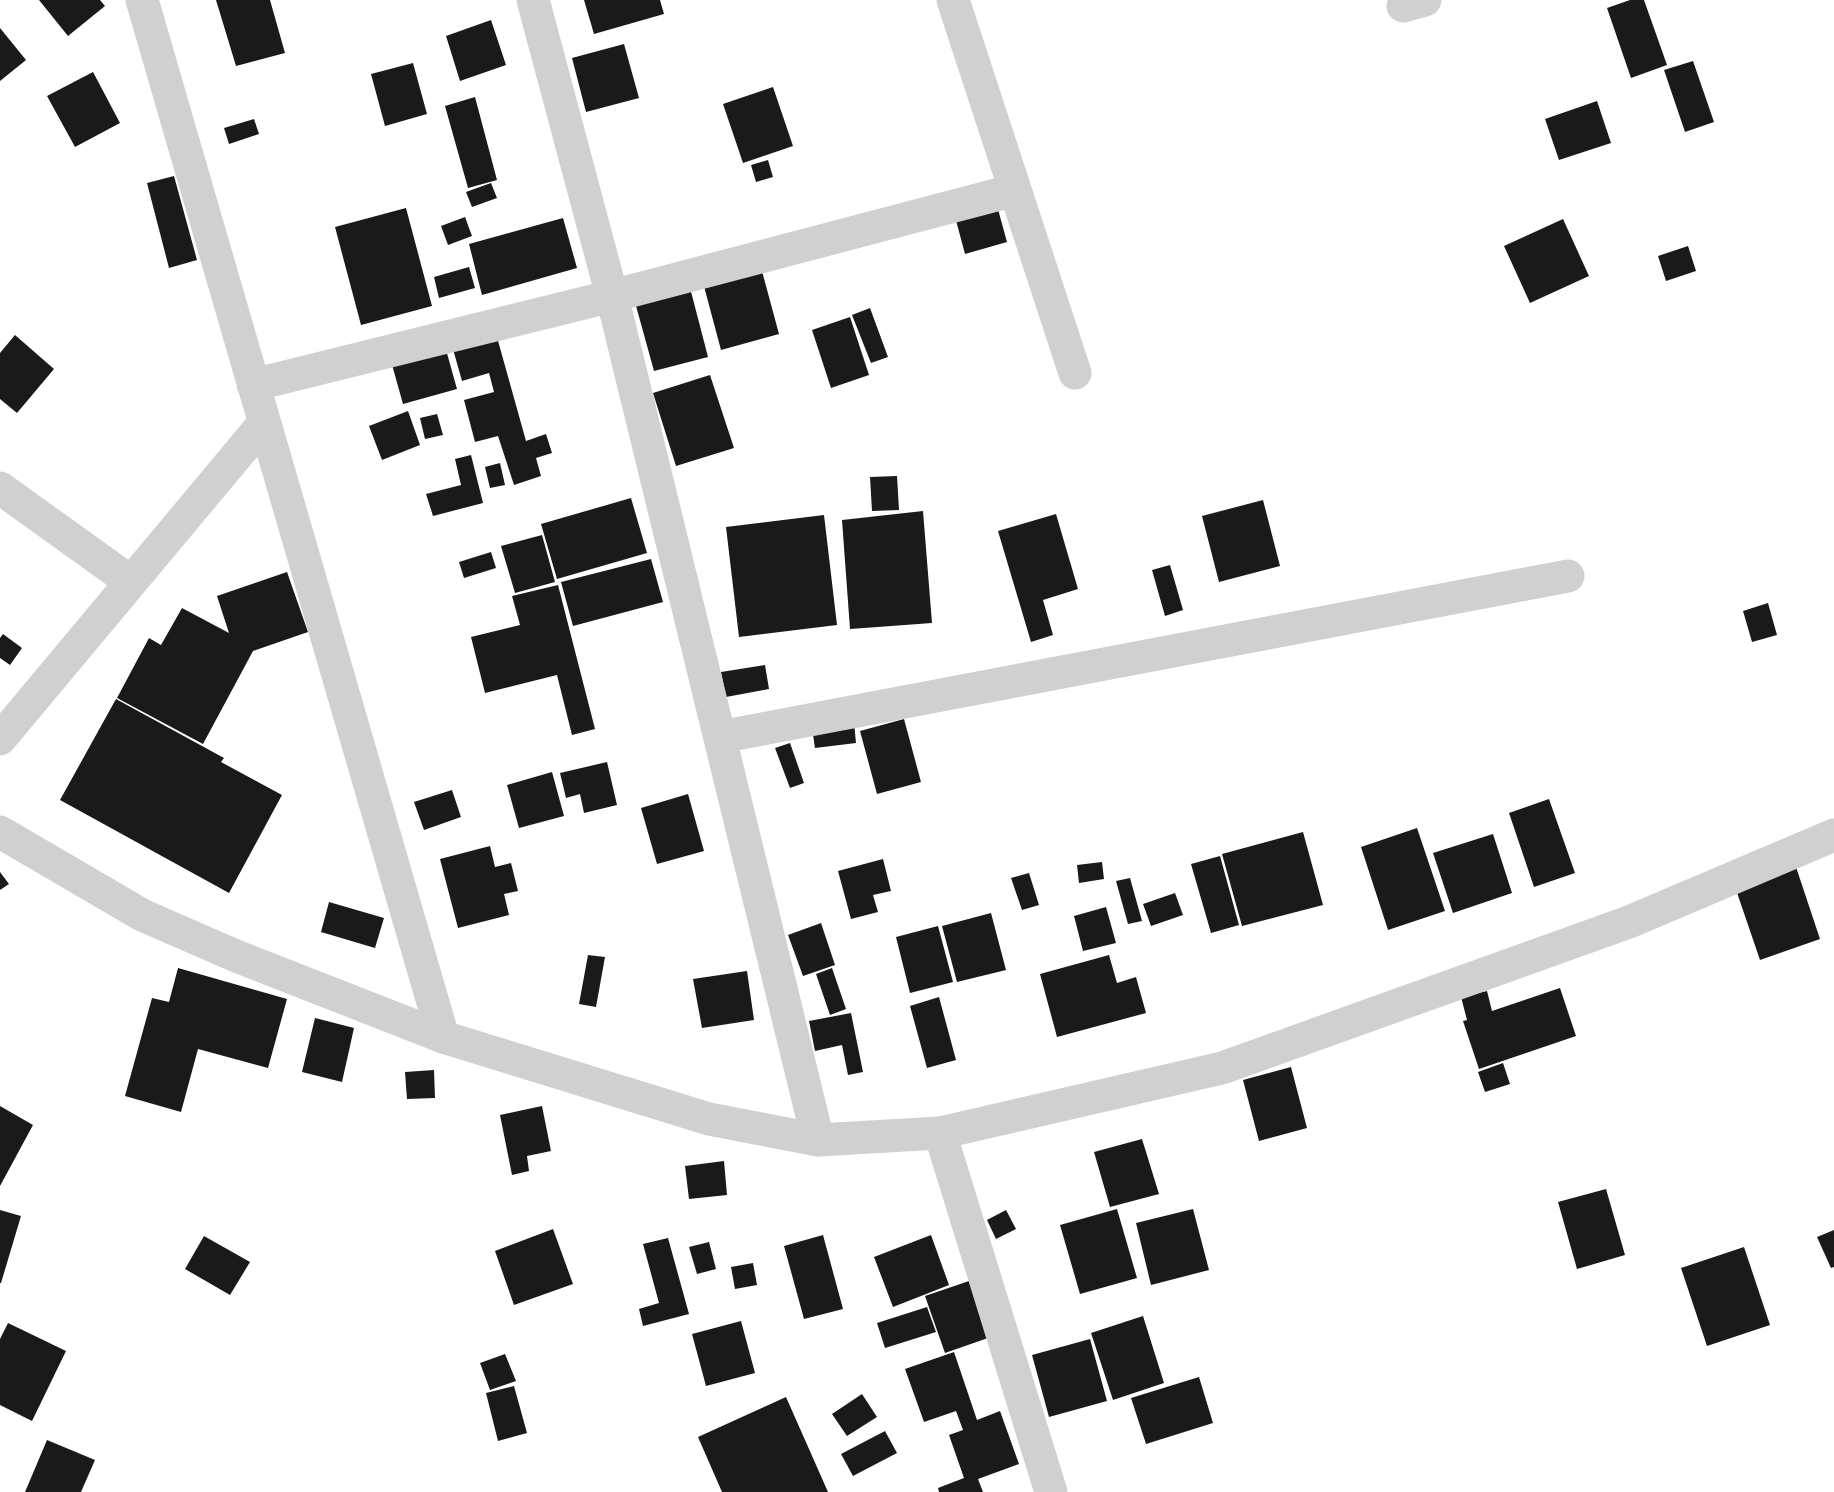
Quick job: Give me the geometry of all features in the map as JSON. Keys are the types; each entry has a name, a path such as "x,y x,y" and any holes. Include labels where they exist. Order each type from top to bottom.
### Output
{"street":[{"path":"142,0 442,1037"},
{"path":"533,0 612,296 818,1140"},
{"path":"953,0 1075,373"},
{"path":"253,385 612,296 1015,190"},
{"path":"0,739 264,423"},
{"path":"0,488 131,582"},
{"path":"720,737 1568,576"},
{"path":"0,832 142,915 236,956 442,1037 709,1119 818,1140 940,1133 1222,1068 1629,922 1834,836"},
{"path":"940,1133 1051,1492"}],"building":[{"path":"39,0 100,0 105,6 68,36"},
{"path":"216,0 270,0 285,53 236,66"},
{"path":"584,0 660,0 664,14 594,34"},
{"path":"1630,0 1644,0 1667,65 1631,78 1607,8"},
{"path":"491,20 506,65 460,81 446,36"},
{"path":"0,28 26,60 0,81"},
{"path":"624,44 639,98 586,112 572,58"},
{"path":"1693,61 1714,122 1685,132 1664,70"},
{"path":"413,63 427,114 385,126 371,74"},
{"path":"93,72 120,123 75,147 47,96"},
{"path":"773,87 793,146 743,163 723,104"},
{"path":"475,97 497,180 468,188 445,106"},
{"path":"1597,101 1611,143 1559,160 1545,119"},
{"path":"254,119 259,134 229,144 224,128"},
{"path":"768,160 773,177 756,182 751,165"},
{"path":"174,176 197,260 169,268 147,183"},
{"path":"491,183 497,198 472,207 466,192"},
{"path":"996,202 1007,242 965,254 954,213"},
{"path":"406,208 432,306 361,325 335,227"},
{"path":"465,217 472,236 448,245 441,226"},
{"path":"563,218 577,268 482,295 469,244"},
{"path":"1563,219 1589,276 1530,303 1504,246"},
{"path":"1688,246 1696,271 1666,281 1658,256"},
{"path":"759,260 779,334 721,350 701,275"},
{"path":"469,267 475,288 439,298 434,277"},
{"path":"688,280 708,357 654,371 633,295"},
{"path":"870,308 888,357 871,363 852,315"},
{"path":"850,317 869,375 831,388 812,330"},
{"path":"495,330 526,441 546,434 552,453 536,458 541,476 514,485 498,436 475,442 464,400 494,392 489,373 462,381 451,342"},
{"path":"15,335 54,369 17,413 0,399 0,353"},
{"path":"443,339 457,389 403,404 389,354"},
{"path":"710,375 734,448 676,466 653,393"},
{"path":"408,411 420,445 382,460 369,426"},
{"path":"437,414 443,435 425,439 420,418"},
{"path":"471,455 483,503 433,516 426,494 461,485 455,459"},
{"path":"500,463 505,485 490,488 485,467"},
{"path":"897,476 899,510 872,511 870,477"},
{"path":"631,498 647,553 557,579 541,524"},
{"path":"1263,500 1280,566 1219,582 1202,516"},
{"path":"923,511 932,623 850,629 842,520"},
{"path":"1056,514 1078,589 1043,600 1053,635 1031,642 998,531"},
{"path":"824,515 837,625 739,637 726,527"},
{"path":"542,535 555,582 515,593 501,546"},
{"path":"491,552 496,568 464,578 459,562"},
{"path":"651,559 663,602 573,626 561,582"},
{"path":"1170,565 1183,610 1165,616 1152,570"},
{"path":"287,572 308,632 253,651 203,744 117,698 149,638 161,645 182,608 229,633 217,596"},
{"path":"558,585 595,729 572,735 557,675 485,693 471,637 520,625 512,596"},
{"path":"1768,603 1777,635 1752,642 1743,611"},
{"path":"3,634 22,648 10,665 0,658 0,638"},
{"path":"765,665 769,689 726,697 721,672"},
{"path":"116,699 224,758 221,762 282,795 229,893 60,800"},
{"path":"904,719 921,782 877,794 860,731"},
{"path":"854,722 856,743 815,748 812,728"},
{"path":"790,743 804,783 790,788 775,748"},
{"path":"607,762 617,805 584,813 580,794 566,798 560,773"},
{"path":"552,772 564,816 519,828 507,785"},
{"path":"452,790 461,817 424,830 414,802"},
{"path":"688,794 704,851 657,864 641,808"},
{"path":"1549,799 1575,873 1534,887 1509,813"},
{"path":"1417,828 1445,911 1388,930 1361,847"},
{"path":"1303,832 1323,905 1242,926 1222,854"},
{"path":"1493,834 1512,893 1453,913 1433,853"},
{"path":"490,846 495,867 511,863 518,891 504,894 509,915 458,928 440,859"},
{"path":"1220,856 1239,925 1211,933 1191,864"},
{"path":"1793,858 1820,939 1760,960 1732,878"},
{"path":"883,859 891,891 873,895 878,912 851,919 838,871"},
{"path":"1102,862 1104,879 1079,883 1077,865"},
{"path":"0,872 9,884 0,890"},
{"path":"1029,873 1039,905 1022,910 1011,878"},
{"path":"1130,878 1142,921 1128,924 1116,881"},
{"path":"1175,893 1183,915 1151,926 1143,904"},
{"path":"329,902 384,918 375,948 321,932"},
{"path":"1106,907 1116,943 1083,951 1074,916"},
{"path":"991,913 1006,970 957,982 942,926"},
{"path":"821,923 835,965 803,976 788,935"},
{"path":"938,926 953,982 910,993 896,937"},
{"path":"588,955 605,957 596,1007 579,1004"},
{"path":"1109,955 1117,983 1136,977 1146,1013 1057,1037 1040,974"},
{"path":"178,968 287,999 268,1068 198,1049 181,1112 125,1096 152,998 169,1002"},
{"path":"832,968 846,1009 830,1015 816,974"},
{"path":"747,971 754,1020 702,1028 693,979"},
{"path":"1560,988 1576,1036 1479,1069 1463,1021 1467,1020 1461,997 1487,991 1492,1011"},
{"path":"939,997 956,1060 927,1068 910,1006"},
{"path":"851,1013 863,1072 848,1075 842,1045 815,1051 809,1021"},
{"path":"315,1018 354,1028 342,1082 302,1072"},
{"path":"1503,1063 1510,1084 1485,1092 1478,1072"},
{"path":"1291,1067 1307,1128 1259,1141 1243,1080"},
{"path":"434,1070 435,1098 407,1099 405,1072"},
{"path":"0,1106 33,1125 0,1186"},
{"path":"542,1106 551,1151 527,1156 529,1171 512,1175 500,1115"},
{"path":"1142,1139 1159,1194 1110,1207 1094,1152"},
{"path":"724,1161 727,1195 689,1199 685,1166"},
{"path":"1606,1189 1625,1255 1577,1269 1558,1202"},
{"path":"1117,1209 1137,1278 1080,1294 1060,1225"},
{"path":"1193,1209 1209,1270 1151,1285 1136,1223"},
{"path":"0,1210 21,1216 1,1283 0,1283"},
{"path":"1006,1210 1016,1229 996,1239 987,1220"},
{"path":"553,1229 573,1284 514,1305 495,1251"},
{"path":"1834,1230 1834,1267 1831,1268 1817,1237"},
{"path":"823,1235 843,1309 804,1319 784,1246"},
{"path":"931,1235 949,1285 893,1307 874,1257"},
{"path":"204,1236 250,1262 230,1295 185,1269"},
{"path":"668,1238 689,1314 643,1326 639,1309 659,1303 643,1244"},
{"path":"709,1242 716,1269 697,1274 689,1247"},
{"path":"1744,1247 1770,1325 1707,1346 1681,1268"},
{"path":"753,1263 757,1285 735,1289 731,1267"},
{"path":"969,1281 988,1338 945,1353 925,1296"},
{"path":"927,1307 936,1332 885,1348 877,1323"},
{"path":"1143,1316 1164,1383 1113,1400 1091,1333"},
{"path":"741,1321 755,1373 706,1386 692,1334"},
{"path":"8,1323 66,1351 32,1421 0,1405 0,1339"},
{"path":"1090,1339 1107,1401 1049,1417 1032,1355"},
{"path":"954,1352 977,1420 1000,1411 1019,1464 978,1479 983,1492 939,1492 938,1488 964,1478 949,1435 963,1430 956,1411 924,1422 905,1369"},
{"path":"505,1354 516,1381 490,1390 480,1363"},
{"path":"1199,1377 1213,1423 1146,1444 1131,1398"},
{"path":"514,1386 527,1433 498,1441 486,1393"},
{"path":"862,1394 877,1417 847,1436 832,1414"},
{"path":"786,1397 828,1492 722,1492 698,1437"},
{"path":"885,1431 897,1453 853,1476 841,1454"},
{"path":"47,1440 95,1460 81,1492 25,1492"}]}
